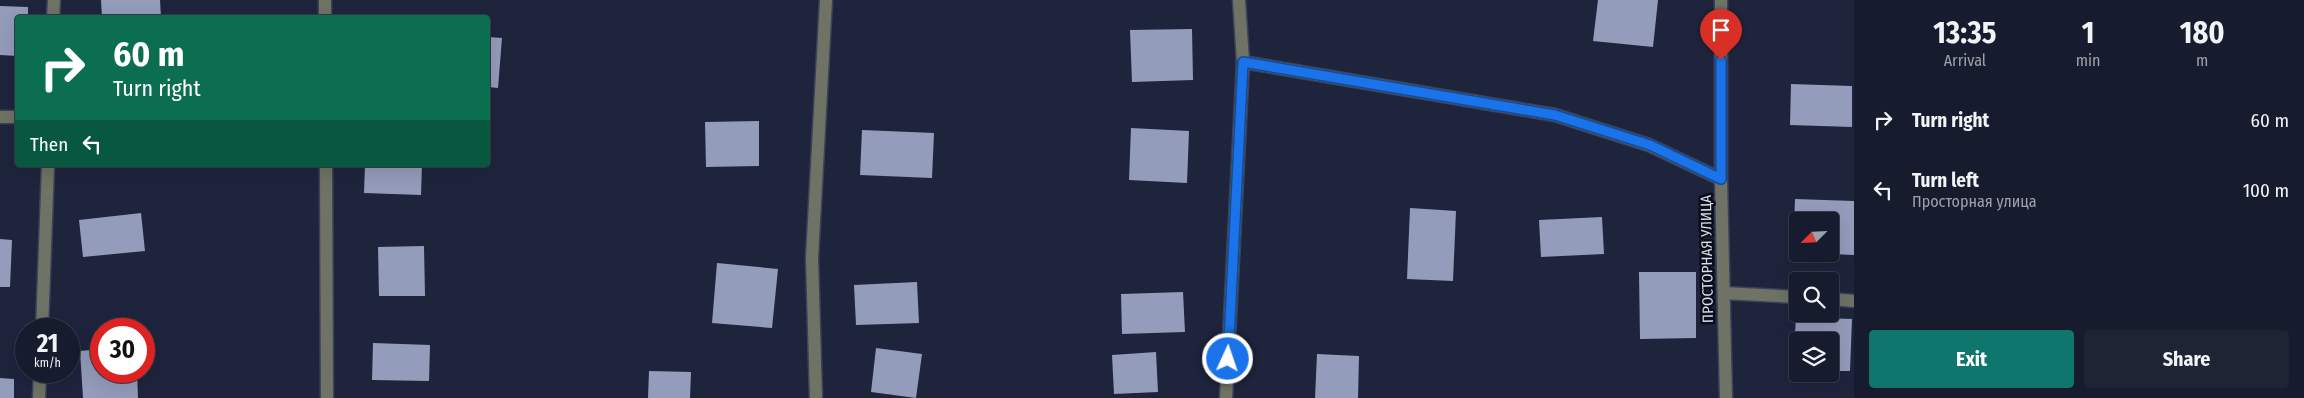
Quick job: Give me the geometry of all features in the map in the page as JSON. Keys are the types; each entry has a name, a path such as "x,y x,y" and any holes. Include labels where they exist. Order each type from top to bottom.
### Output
{"street":[{"path":"53,15 54,0"},
{"path":"325,0 325,15"},
{"path":"816,398 812,258 826,0"},
{"path":"1226,398 1243,62 1239,0"},
{"name":"ПРОСТОРНАЯ УЛИЦА","path":"1721,0 1721,179 1726,398"},
{"path":"1243,62 1555,115 1650,145 1721,179"},
{"path":"0,117 15,117"},
{"path":"42,318 48,167"},
{"path":"326,167 327,398"},
{"path":"1724,293 1789,297"},
{"path":"1839,300 1854,301"},
{"path":"39,398 40,383"}],"building":[{"path":"101,0 160,0 161,15 102,15"},
{"path":"1598,0 1658,0 1653,47 1593,41"},
{"path":"0,6 28,7 28,15 15,15 15,56 0,55"},
{"path":"1192,29 1193,80 1132,82 1130,30"},
{"path":"490,37 502,38 498,88 490,87"},
{"path":"1791,84 1852,86 1852,127 1790,125"},
{"path":"759,121 759,166 706,167 705,122"},
{"path":"1131,128 1189,131 1187,183 1129,180"},
{"path":"862,130 934,133 932,178 860,175"},
{"path":"365,167 422,167 421,195 364,193"},
{"path":"1795,199 1854,201 1854,255 1839,254 1839,212 1795,212"},
{"path":"1410,208 1456,211 1453,281 1407,279"},
{"path":"141,213 145,251 83,257 79,220"},
{"path":"1602,217 1604,254 1541,257 1539,220"},
{"path":"0,239 12,240 10,287 0,287"},
{"path":"424,246 425,296 379,296 378,247"},
{"path":"717,263 778,269 772,328 712,323"},
{"path":"1639,272 1696,272 1696,338 1640,339"},
{"path":"917,282 919,323 856,325 854,285"},
{"path":"1183,292 1185,332 1122,334 1121,294"},
{"path":"1839,319 1852,319 1850,371 1839,371 1839,332 1795,332 1796,322 1839,322"},
{"path":"373,343 430,345 429,381 372,380"},
{"path":"876,348 922,354 916,398 871,392"},
{"path":"90,350 90,383 137,383 138,398 83,398 80,351"},
{"path":"1156,352 1158,392 1114,394 1112,355"},
{"path":"1317,354 1359,356 1358,398 1315,398"},
{"path":"649,371 691,372 690,398 648,398"},
{"path":"0,378 14,379 14,398 0,398"}],"route":[{"path":"1228,359 1243,62 1555,115 1650,145 1721,179 1721,60"}]}
